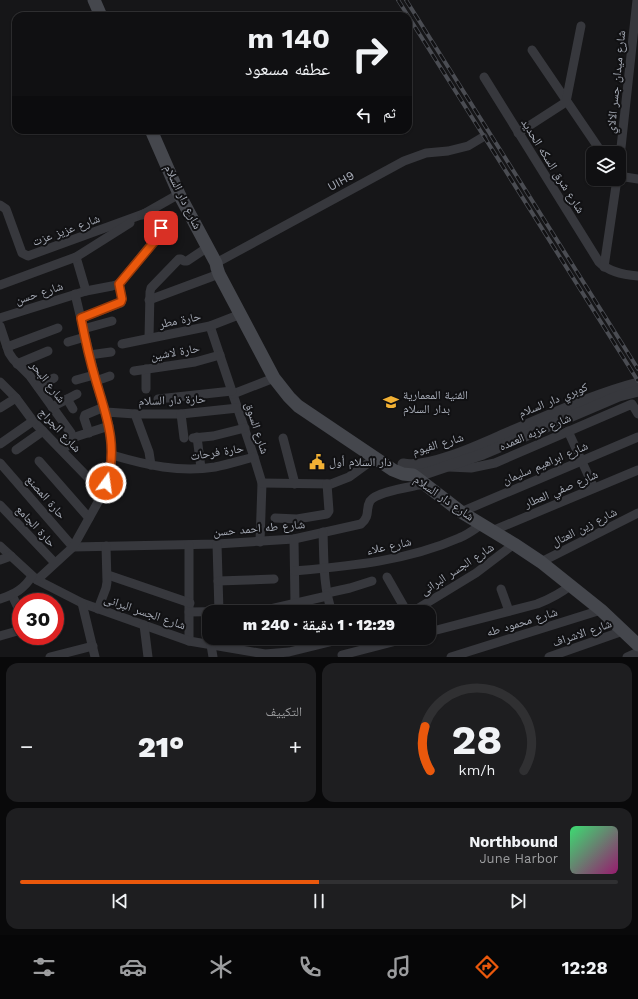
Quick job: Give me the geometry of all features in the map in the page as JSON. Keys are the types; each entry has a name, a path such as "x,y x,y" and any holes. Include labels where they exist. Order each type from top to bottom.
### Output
{"main road":[{"path":"94,0 99,12"},
{"name":"شارع دار السلام","path":"153,134 179,194 208,246 240,314 274,378 289,397 298,406 375,458 398,472 413,475 461,512 541,562 601,610 638,645"},
{"name":"شارع دار السلام","path":"218,268 225,268 277,369 291,388 308,404 390,460 403,464"}],"street":[{"name":"شارع ميدان جسر الالاي","path":"621,146 637,3"},
{"path":"518,133 566,102 581,26"},
{"path":"532,50 597,146"},
{"name":"شارع شرق السكه الحديد","path":"484,77 595,256 604,267"},
{"name":"UIH9","path":"149,300 218,268 404,161 426,153 468,146 483,137"},
{"path":"626,177 638,179"},
{"path":"616,186 604,267 623,274 638,276"},
{"path":"0,285 76,257 179,194"},
{"name":"شارع عزيز عزت","path":"0,205 6,209 22,253 28,256 146,213"},
{"path":"81,318 121,302 122,299 119,284 161,232 161,228 146,213"},
{"path":"149,338 149,300 151,288 179,259 186,262 208,246"},
{"path":"76,257 86,291"},
{"name":"شارع حسن","path":"0,318 75,294 119,284"},
{"path":"15,593 74,547 103,493 110,474 112,455 109,426 89,355 75,294"},
{"name":"حارة مطر","path":"122,344 210,326 240,314"},
{"path":"68,342 84,333 112,321"},
{"name":"شارع البحر","path":"0,326 9,353 38,387 71,433 72,438"},
{"name":"شارع السوق","path":"210,326 262,483 260,542"},
{"path":"7,347 58,328"},
{"path":"17,364 48,351"},
{"path":"89,355 111,352"},
{"name":"حارة لاشين","path":"134,371 195,362 220,355"},
{"path":"146,369 146,389"},
{"path":"76,380 110,376"},
{"path":"38,387 54,378"},
{"path":"158,399 233,392 274,378"},
{"name":"شارع الجراج","path":"0,382 16,398 33,421 103,493"},
{"name":"كوبري دار السلام","path":"482,449 592,398 617,388 638,383"},
{"name":"كوبري دار السلام","path":"482,449 620,396 638,391"},
{"path":"52,407 77,394"},
{"path":"0,408 16,398"},
{"path":"67,399 73,409"},
{"name":"شارع عزبه العمده","path":"445,466 471,468 490,464 632,404 638,414"},
{"name":"حارة دار السلام","path":"105,410 136,414 181,414 238,408"},
{"path":"89,432 84,415 105,410"},
{"path":"136,414 149,452 150,465"},
{"path":"181,414 201,468"},
{"path":"0,444 33,421"},
{"path":"62,450 70,443 72,438 109,426"},
{"path":"191,438 213,436 244,428"},
{"path":"16,450 43,431"},
{"path":"568,431 594,488"},
{"name":"شارع ابراهيم سليمان","path":"461,512 638,437"},
{"path":"283,438 295,484"},
{"name":"شارع الفيوم","path":"403,464 425,463 482,449"},
{"name":"شارع الفيوم","path":"413,475 424,474 482,449"},
{"name":"حارة فرحات","path":"112,455 165,468 190,469 215,467 254,457"},
{"path":"262,483 327,484 340,482 375,458"},
{"path":"39,461 89,518"},
{"name":"حارة المصنع","path":"0,463 74,547"},
{"name":"شارع صفي العطار","path":"487,528 638,470"},
{"path":"275,518 297,518 327,514 329,511 327,484"},
{"name":"شارع طه احمد حسن","path":"74,547 217,544 294,539 361,524 366,519 368,505 373,498 380,494 424,484"},
{"name":"حارة الجامع","path":"0,505 55,563"},
{"name":"شارع زين العتال","path":"541,562 638,513"},
{"name":"شارع علاء","path":"295,571 369,563 400,557 430,549 487,528"},
{"path":"323,532 324,568 327,595 330,605"},
{"path":"294,539 295,604"},
{"path":"217,544 219,605"},
{"name":"شارع الجسر البرانى","path":"423,605 476,573 514,544"},
{"path":"189,545 189,641"},
{"name":"شارع الجسر البرانى","path":"0,546 34,578 82,603 189,641 202,643"},
{"path":"98,609 106,588 108,575 106,546"},
{"path":"0,560 11,556"},
{"path":"108,575 189,607 202,609"},
{"path":"387,577 403,605"},
{"path":"218,581 274,579"},
{"path":"290,605 372,581"},
{"path":"436,630 549,600 571,585"},
{"path":"501,589 509,611"},
{"path":"0,598 12,595"},
{"path":"82,603 95,657"},
{"name":"شارع محمود طه","path":"451,657 601,610"},
{"path":"144,625 148,657"},
{"name":"شارع الاشراف","path":"549,657 623,631"},
{"path":"0,636 12,633"},
{"path":"211,645 213,657"},
{"name":"شارع الجسر البرانى","path":"211,645 253,655 277,654 318,645"},
{"path":"338,645 342,656 382,645"},
{"path":"50,657 92,646"},
{"path":"627,657 638,652"}],"railway":[{"path":"398,0 406,12"},
{"path":"406,0 638,369"},
{"path":"412,22 638,381"}],"place":[{"name":"الفنية المعمارية بدار السلام","path":"391,402"},
{"name":"دار السلام أول","path":"317,462"}],"route":[{"path":"106,483 110,474 112,455 109,426 96,381 81,318 122,301 119,284 159,236 161,228"}]}
